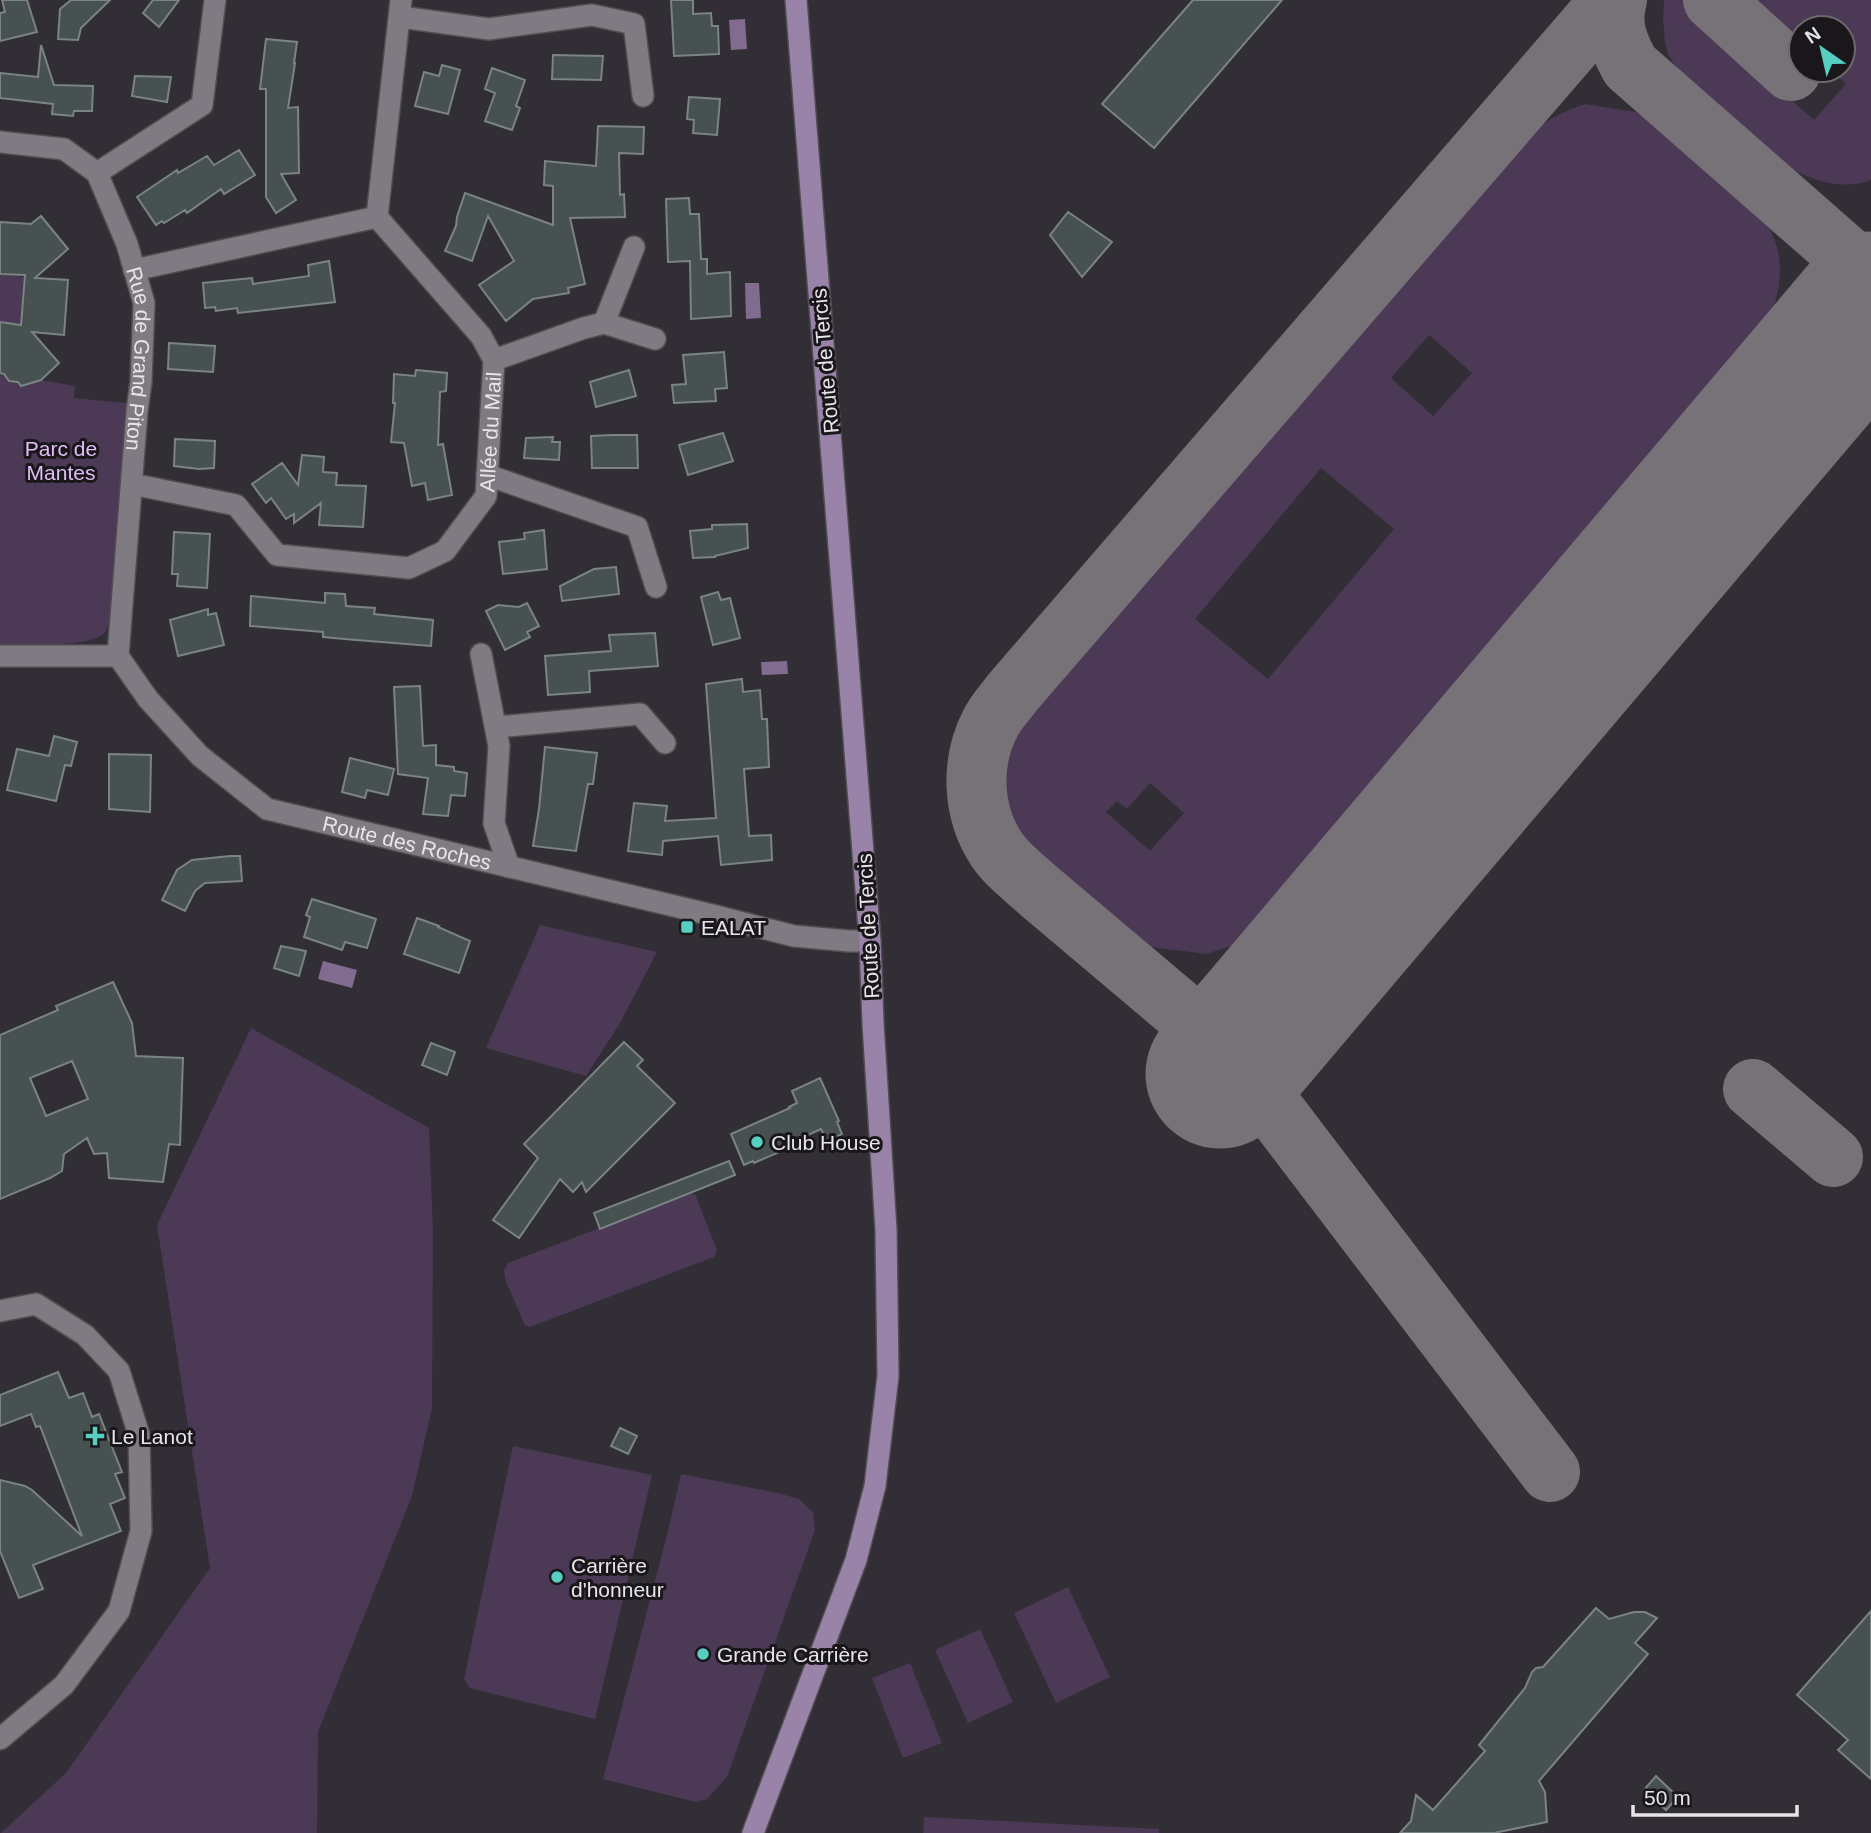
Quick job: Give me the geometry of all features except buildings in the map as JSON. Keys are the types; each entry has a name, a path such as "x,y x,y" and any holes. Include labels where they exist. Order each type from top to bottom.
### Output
{"main road":[{"name":"Route de Tercis","path":"753,1833 856,1560 875,1486 888,1376 886,1230 870,941 796,0"}],"street":[{"path":"0,142 64,149 97,173 202,105 215,0"},
{"path":"134,270 377,217 401,8 489,29 593,15 634,23 643,96"},
{"name":"Rue de Grand Piton","path":"97,173 127,244 144,303 141,382 118,656"},
{"name":"Allée du Mail","path":"132,484 236,505 276,555 409,568 445,551 486,496 494,360 481,336 377,217"},
{"path":"604,323 634,247"},
{"path":"494,360 604,323 655,339"},
{"path":"487,475 637,527 656,587"},
{"path":"481,654 499,747 494,823 509,867"},
{"path":"0,656 118,656"},
{"name":"Route des Roches","path":"118,656 148,699 200,756 267,808 794,936 870,941"},
{"path":"497,727 640,714 665,743"},
{"path":"0,1311 36,1304 85,1335 119,1371 139,1435 141,1531 119,1611 64,1685 0,1739"}],"green space":[{"path":"1664,0 1871,0 1871,180 1834,184 1798,172 1777,160 1683,78 1668,54 1665,42"},
{"path":"1585,104 1636,112 1654,123 1760,217 1775,241 1780,265 1778,290 1766,325 1252,931 1231,946 1206,954 1151,947 1129,933 1028,848 1011,830 1002,805 998,780 1011,736 1517,148 1548,121","holes":["1429,335 1472,373 1433,416 1391,378","1321,468 1394,529 1268,679 1195,619","1150,783 1184,813 1150,851 1106,812 1117,801 1127,809"]},
{"path":"0,275 24,277 21,324 0,322"},
{"name":"Parc de Mantes","path":"0,374 9,381 41,380 75,386 74,398 126,403 111,617 106,631 86,641 0,644"},
{"path":"540,925 657,952 620,1023 586,1076 486,1048"},
{"path":"251,1028 429,1128 433,1233 432,1408 412,1496 318,1732 317,1833 1,1833 66,1773 210,1568 157,1225"},
{"path":"691,1193 695,1194 717,1250 714,1257 530,1327 525,1325 506,1282 504,1270 508,1263"},
{"name":"Carrière d'honneur","path":"513,1446 652,1475 595,1719 470,1688 464,1679"},
{"name":"Grande Carrière","path":"681,1474 799,1499 813,1512 815,1530 727,1777 707,1799 696,1802 603,1779"},
{"path":"1068,1587 1110,1677 1056,1703 1014,1613"},
{"path":"980,1629 1013,1702 968,1723 935,1650"},
{"path":"910,1663 942,1743 903,1758 872,1678"},
{"path":"924,1817 1159,1829 1159,1833 923,1833"}],"shaded area":[{"path":"745,19 747,49 731,50 729,20"},
{"path":"745,283 759,283 761,318 746,319"},
{"path":"787,661 788,674 762,675 761,662"},
{"path":"323,961 357,970 352,988 318,979"}],"taxiway":[{"path":"1294,980 1261,1020 1240,1034 1216,1036 1201,1028 1040,892 997,850 983,820 977,788 979,755 984,739 990,724 1012,693 1611,0"},
{"path":"1617,0 1614,18 1616,34 1630,66 1857,265 1865,282 1864,306 1861,313 1819,361"},
{"path":"1713,0 1787,67"},
{"path":"1753,1089 1833,1157"},
{"path":"1275,1111 1550,1472"}],"runway":[{"path":"1220,1074 1871,306"}],"place":[{"name":"EALAT","path":"687,927"},
{"name":"Club House","path":"757,1142"},
{"name":"Le Lanot","path":"95,1436"},
{"name":"Carrière d'honneur","path":"557,1577"},
{"name":"Grande Carrière","path":"703,1654"}]}
